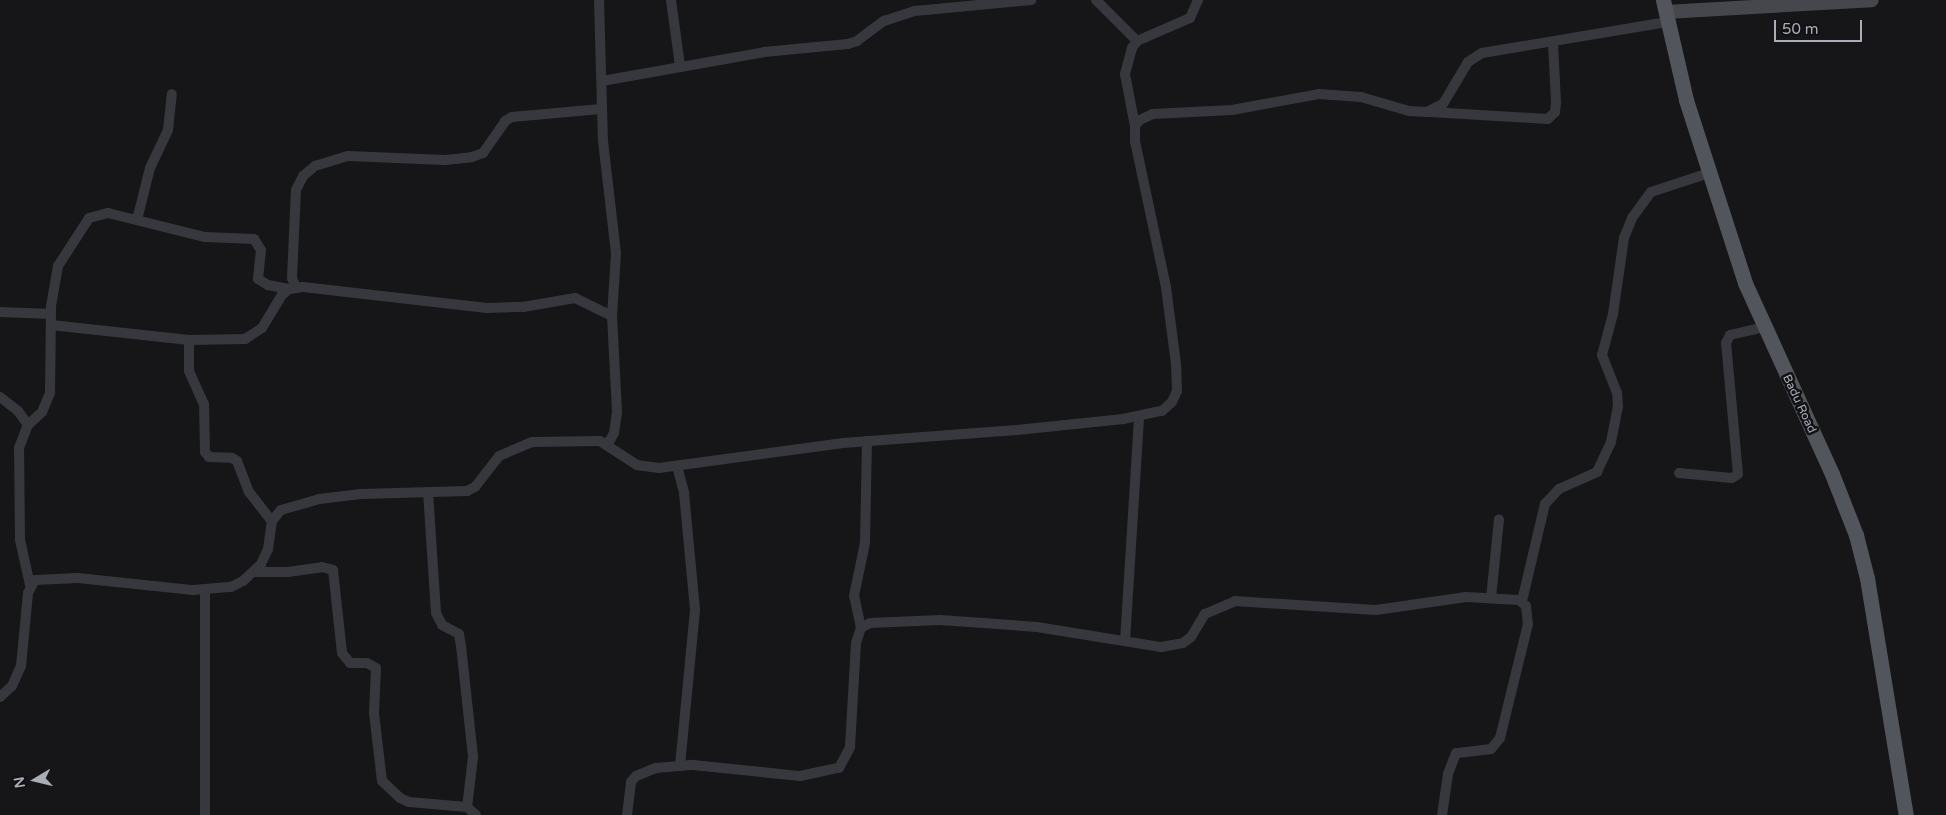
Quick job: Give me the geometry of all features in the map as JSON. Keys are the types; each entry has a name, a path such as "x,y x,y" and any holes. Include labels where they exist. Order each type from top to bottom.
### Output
{"main road":[{"name":"Badu Road","path":"1666,12 1686,100 1745,283 1832,474 1856,535 1867,578 1906,815"}],"street":[{"path":"599,0 602,81 601,109 616,252 612,316 617,412 614,433 608,444"},
{"path":"671,0 680,66"},
{"path":"602,81 764,52 848,44 858,41 897,15 932,8 1032,0"},
{"path":"1096,0 1137,41"},
{"path":"30,585 45,578 78,578 205,590 231,588 254,572 268,549 272,521 281,510 319,499 428,492 460,492 475,487 499,456 526,443 562,440 608,444 638,465 659,468 867,441 969,435 1139,417 1162,411 1172,402 1177,391 1166,287 1135,141 1135,126 1125,74 1128,58 1137,41 1182,23 1195,10 1198,0"},
{"path":"1427,112 1444,104 1462,70 1474,57 1491,50 1553,42 1666,12 1872,0"},
{"path":"1135,126 1153,114 1232,110 1320,94 1361,97 1409,111 1548,119 1554,112 1556,102 1553,42"},
{"path":"137,220 150,168 168,130 172,94"},
{"path":"51,325 189,340 236,340 253,336 292,289 296,190 303,176 315,166 348,156 445,160 472,157 483,153 505,121 512,117 601,109"},
{"path":"1442,815 1448,774 1456,753 1491,749 1500,738 1524,649 1528,613 1522,601 1545,504 1559,489 1597,472 1611,442 1617,412 1617,393 1602,355 1613,314 1624,238 1632,218 1651,192 1709,173"},
{"path":"0,697 12,686 21,666 30,585 22,553 18,493 20,448 28,425 42,412 50,394 51,325 58,266 89,218 108,213 205,237 254,239 261,250 258,279 268,285 487,308 523,307 575,298 612,316"},
{"path":"0,312 52,314"},
{"path":"1679,473 1732,478 1738,474 1726,343 1730,335 1764,327"},
{"path":"189,340 189,371 204,404 205,452 209,457 237,461 249,492 272,521"},
{"path":"0,397 18,411 28,425"},
{"path":"1125,641 1139,417"},
{"path":"627,815 628,791 636,776 656,768 680,766 800,776 839,768 850,746 856,643 861,628 854,596 865,543 867,441"},
{"path":"677,466 684,493 695,610 680,766"},
{"path":"428,492 436,613 442,625 459,634 462,646 473,763 467,807"},
{"path":"1491,598 1499,519"},
{"path":"254,572 288,572 322,567 333,570 342,653 350,663 367,663 376,668 374,712 382,780 400,798 409,802 467,807 476,815"},
{"path":"205,590 205,815"},
{"path":"861,628 870,623 940,620 1037,627 1161,647 1182,643 1191,637 1205,614 1235,602 1376,610 1466,596 1522,601"}]}
